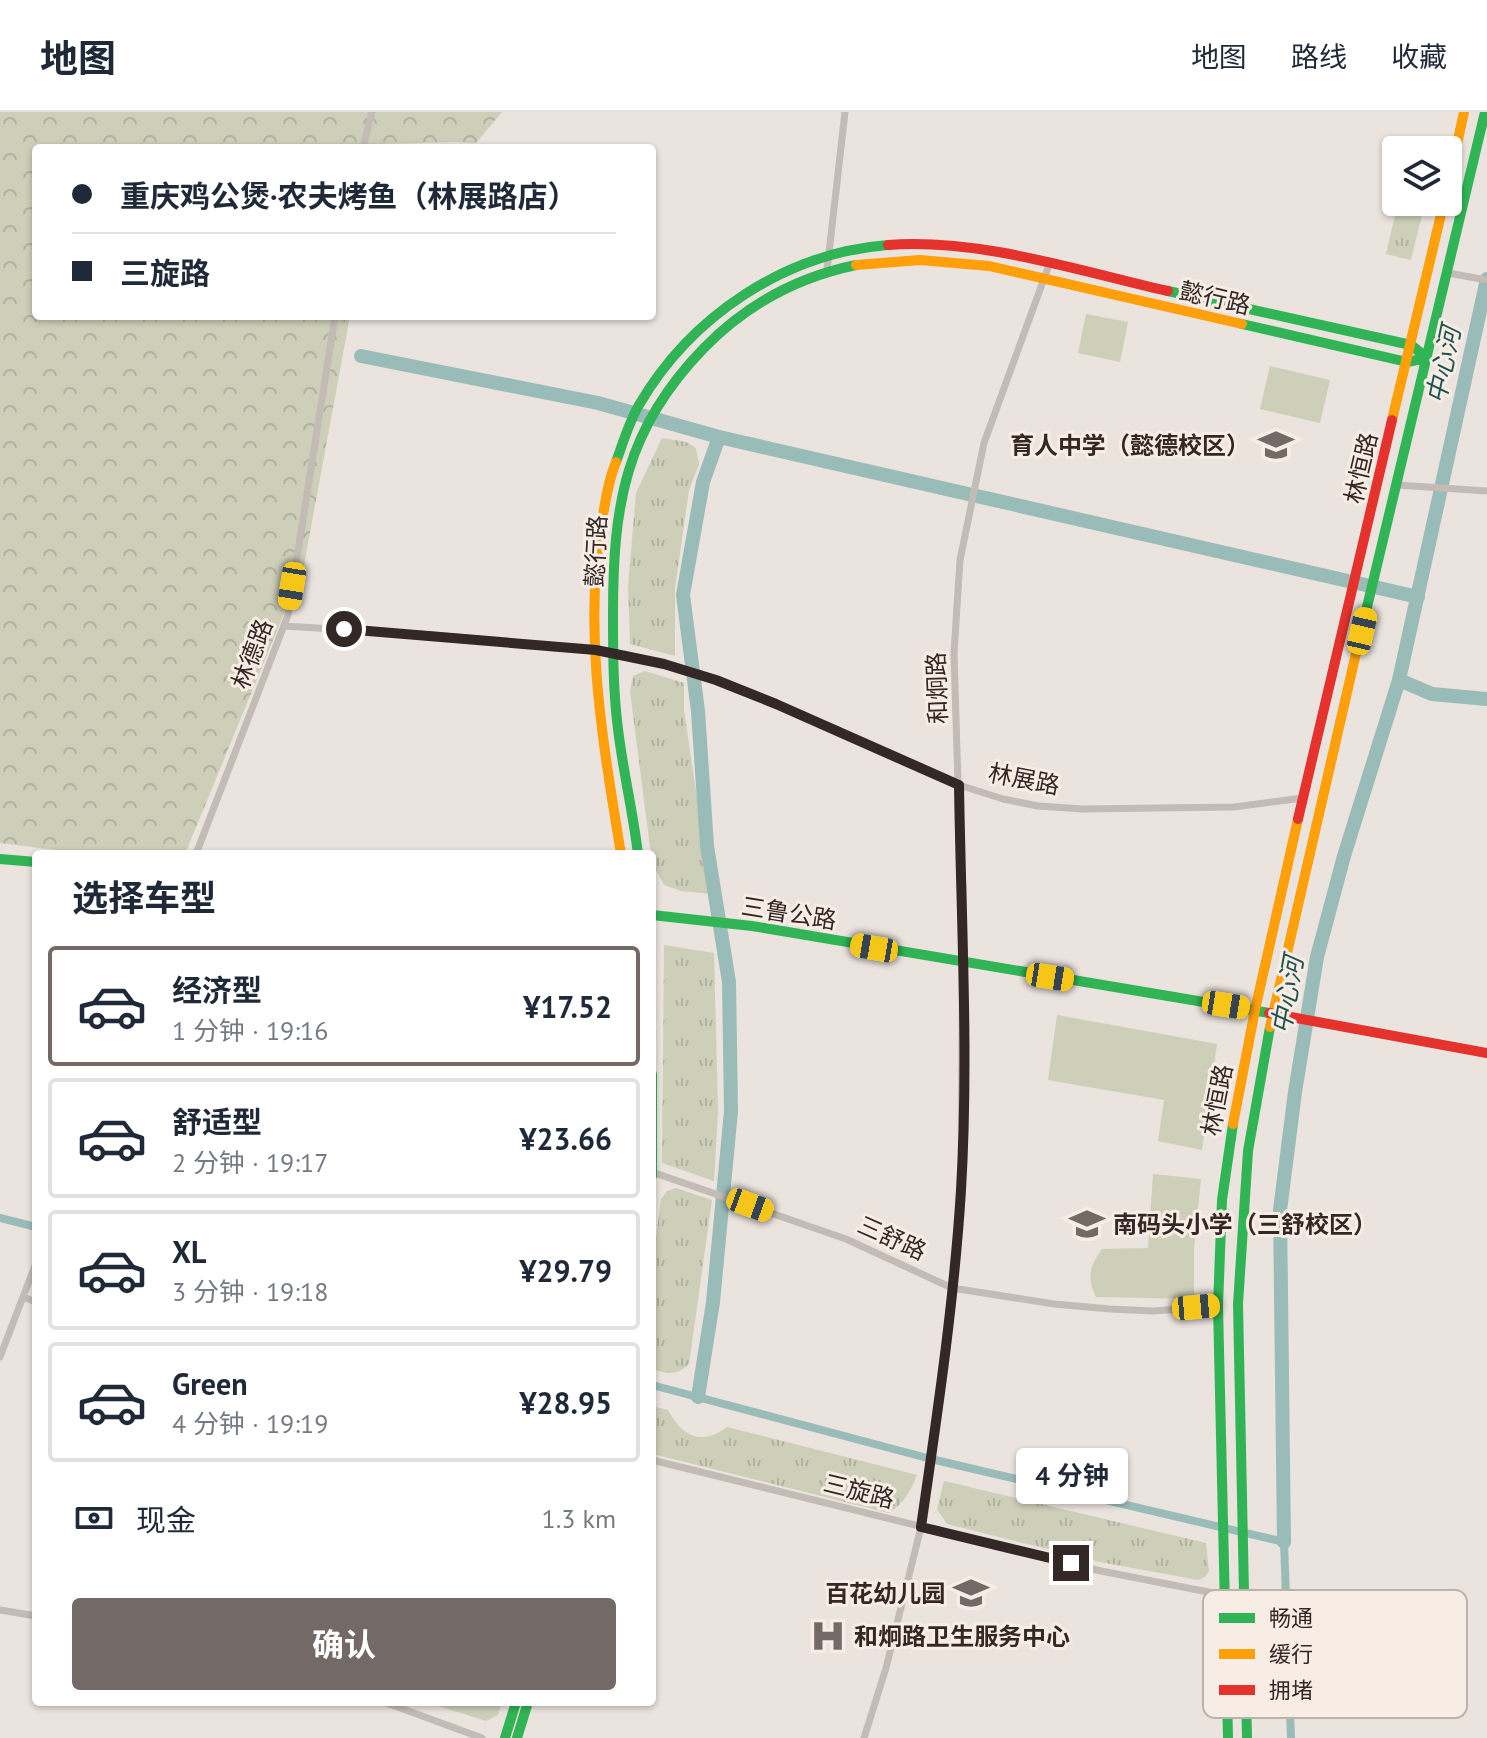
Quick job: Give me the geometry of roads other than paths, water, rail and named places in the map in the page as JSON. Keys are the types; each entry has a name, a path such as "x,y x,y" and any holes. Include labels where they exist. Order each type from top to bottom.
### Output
{"main road":[{"path":"1459,136 1464,112"},
{"name":"林恒路","path":"1244,1590 1238,1304 1243,1201 1250,1138 1369,603 1485,112"},
{"name":"林恒路","path":"1225,1590 1218,1306 1222,1200 1228,1148 1255,1010 1303,798 1441,216"},
{"name":"懿行路","path":"620,850 603,737 596,650 597,552 603,497 620,441 644,393 690,336 730,302 769,278 800,262 865,246 958,246 1411,345 1427,358"},
{"name":"懿行路","path":"637,850 620,747 613,653 614,551 620,499 635,448 660,400 703,346 744,312 779,290 827,270 868,261 927,258 989,266 1407,362 1427,358"},
{"path":"0,859 32,862"},
{"name":"三鲁公路","path":"656,915 759,927 1322,1021 1487,1053"},
{"path":"505,1738 515,1706"},
{"path":"517,1738 527,1706"},
{"name":"林恒路","path":"1228,1718 1228,1738"},
{"name":"林恒路","path":"1247,1718 1247,1738"}],"street":[{"path":"364,144 372,112"},
{"path":"827,270 845,112"},
{"name":"和炯路","path":"864,1738 886,1668 921,1527 952,1288 961,1190 963,889 954,653 960,560 984,443 1049,265"},
{"path":"1448,273 1483,279"},
{"name":"林德路","path":"198,850 288,615 334,320"},
{"path":"1397,485 1487,491"},
{"name":"林展路","path":"284,626 433,635 596,650 664,664 716,680 959,785 1038,806 1083,809 1234,807 1303,798"},
{"name":"三舒路","path":"656,1174 708,1189 858,1244 952,1288 1054,1304 1110,1309 1153,1311 1218,1306"},
{"path":"0,1357 32,1273"},
{"path":"23,1297 32,1300"},
{"name":"三旋路","path":"656,1461 1101,1571 1203,1592"},
{"path":"0,1610 32,1615"},
{"path":"395,1706 482,1738"}],"waterway":[{"name":"中心河","path":"1284,1542 1280,1210 1295,1092 1317,957 1344,856 1399,680 1487,279"},
{"path":"361,356 598,403 719,437 1418,597"},
{"path":"698,1397 713,1302 731,1111 729,982 707,846 698,711 683,595 703,482 719,437"},
{"path":"1399,680 1432,694 1487,699"},
{"path":"0,1218 32,1226"},
{"path":"656,1386 931,1459 1284,1542 1286,1590"},
{"path":"1290,1718 1291,1738"}],"place":[{"name":"育人中学（懿德校区）","path":"1276,445"},
{"name":"南码头小学（三舒校区）","path":"1087,1224"},
{"name":"百花幼儿园","path":"971,1593"},
{"name":"和炯路卫生服务中心","path":"828,1636"}]}
